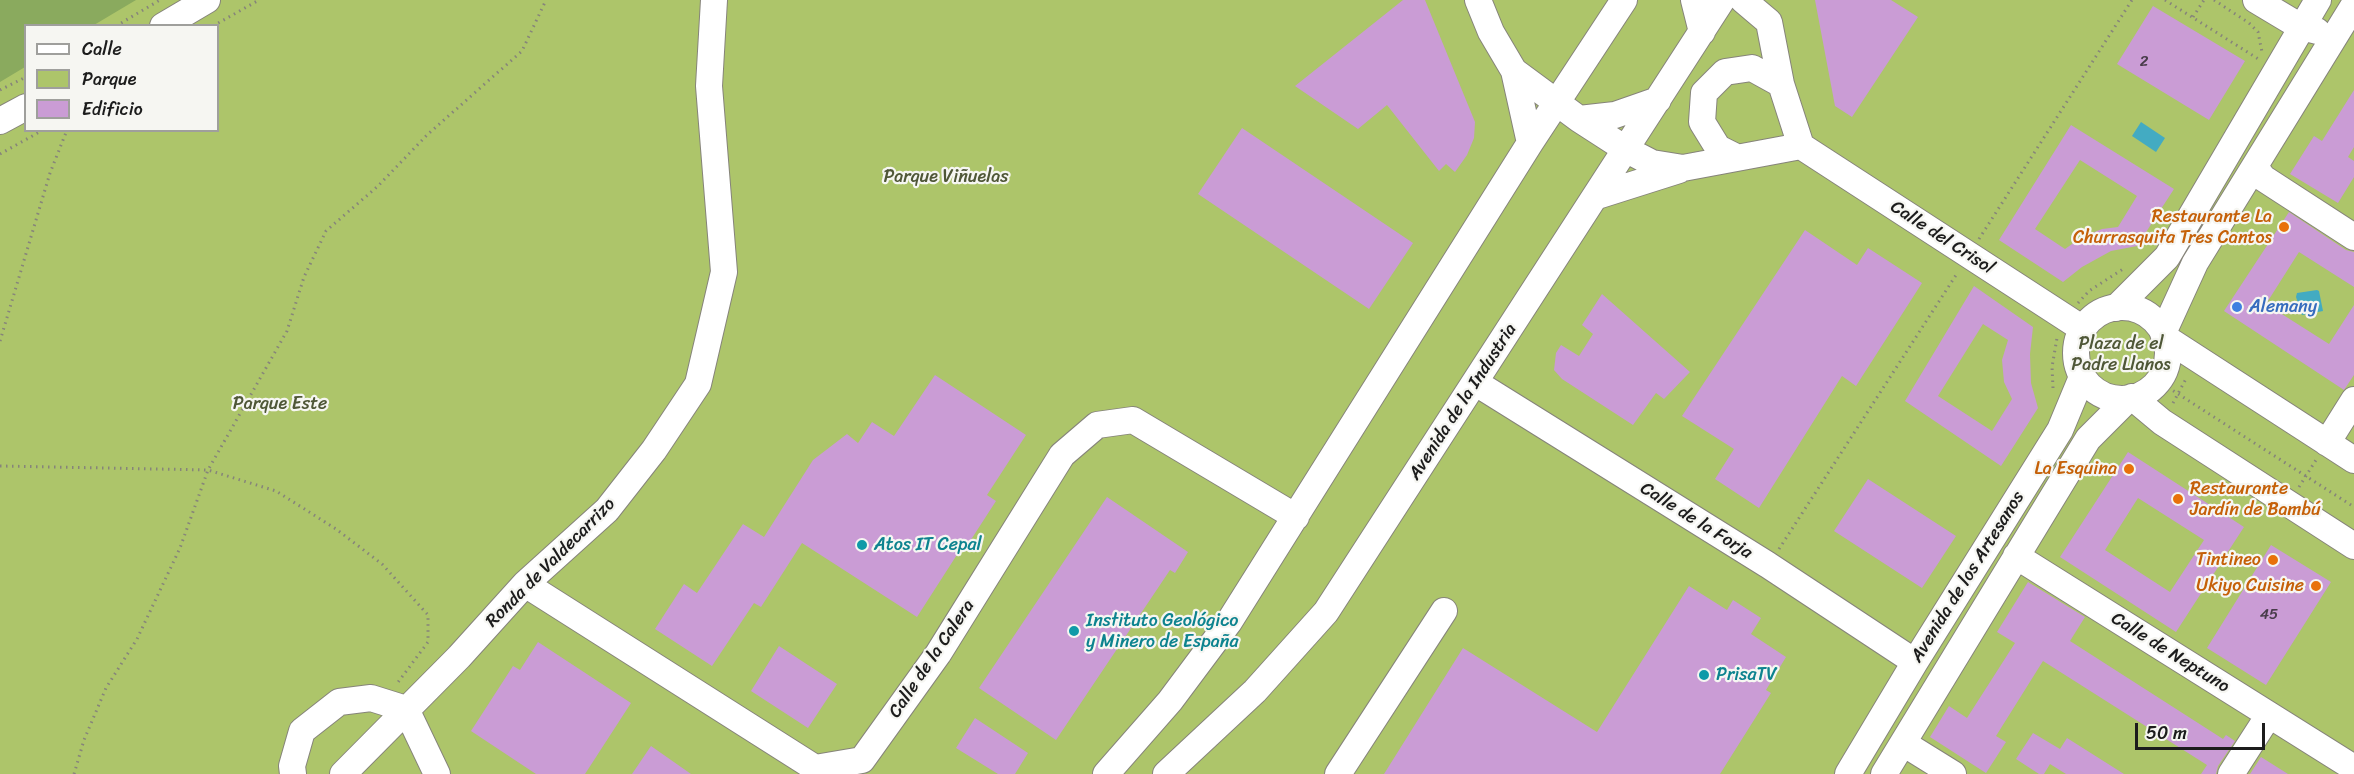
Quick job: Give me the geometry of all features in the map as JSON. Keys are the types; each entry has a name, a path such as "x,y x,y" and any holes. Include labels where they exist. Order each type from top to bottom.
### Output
{"street":[{"path":"160,7 207,0"},
{"name":"Ronda de Valdecarrizo","path":"343,774 459,657 525,584 607,510 654,450 698,384 724,272 709,86 714,0"},
{"path":"1478,0 1491,32 1514,71 1530,143"},
{"path":"1106,774 1170,701 1229,622 1530,143 1624,0"},
{"path":"1694,0 1702,32"},
{"name":"Avenida de la Industria","path":"1166,774 1255,691 1326,612 1722,0"},
{"path":"1597,196 1683,168 1801,146 1781,84 1767,11 1743,0"},
{"path":"2256,0 2301,27 2332,39"},
{"path":"2116,308 2167,257 2318,0"},
{"path":"2354,5 2196,263 2163,335 2167,358 2164,370 2168,388 2130,398 2107,397 2097,392 2082,377 2077,365 2076,353 2078,340 2091,318 2116,308 2127,308 2148,316 2163,335 2197,360 2354,460"},
{"path":"1736,157 1718,148 1702,122 1704,93 1725,72 1752,68 1781,84"},
{"path":"1514,71 1579,119 1627,150 1652,163 1683,168"},
{"path":"1579,119 1615,115 1658,100"},
{"path":"0,121 24,108"},
{"name":"Calle del Crisol","path":"1801,146 2083,329"},
{"path":"2255,167 2263,178 2354,237"},
{"name":"Avenida de los Artesanos","path":"1848,774 2060,430 2082,377"},
{"name":"Calle de la Forja","path":"1476,383 1768,565 1915,662"},
{"path":"2130,398 2162,422 2354,546"},
{"name":"Avenida de los Artesanos","path":"1884,774 2088,439 2130,398"},
{"path":"2327,443 2354,400"},
{"name":"Calle de la Calera","path":"525,584 814,768 862,760 938,654 1062,455 1097,425 1133,420 1296,517"},
{"name":"Calle de Neptuno","path":"2016,556 2354,768"},
{"path":"1338,774 1444,611"},
{"path":"293,774 292,766 302,731 339,702 371,698 406,709 437,774"},
{"path":"2230,774 2269,715"},
{"path":"1903,743 1953,774"}],"path":[{"path":"217,24 259,0"},
{"path":"74,774 84,741 106,688 137,639 180,548 208,470 287,331 304,277 326,231 378,186 427,135 522,51 546,0"},
{"path":"1768,565 2132,0"},
{"path":"2165,0 2261,61"},
{"path":"2193,17 2204,0"},
{"path":"2214,0 2249,23 2258,32 2261,41 2261,66"},
{"path":"121,24 160,7"},
{"path":"0,90 24,78"},
{"path":"0,154 39,132"},
{"path":"0,341 50,173 67,132"},
{"path":"2162,422 2168,388 2197,360"},
{"path":"2168,388 2354,507"},
{"path":"2289,504 2327,443"},
{"path":"0,466 208,470 276,491 336,529 382,564 428,615 428,642 393,688 406,709"}],"green space":[{"path":"0,0 2354,0 2354,774 0,774"},
{"path":"0,0 136,0 96,24 24,24 24,68 0,82"}],"water":[{"path":"2141,122 2165,138 2156,152 2132,136"},
{"path":"2317,290 2323,311 2302,315 2296,297 2297,293"}],"building":[{"path":"1403,0 1425,0 1475,122 1474,138 1467,155 1455,172 1446,164 1439,171 1387,105 1358,129 1295,86"},
{"path":"1815,0 1891,0 1918,17 1852,117 1835,106"},
{"path":"2153,6 2245,61 2209,120 2117,64"},
{"path":"2354,90 2354,147 2348,157 2354,161 2354,177 2338,203 2290,174 2314,136 2322,141"},
{"path":"2071,125 2174,189 2137,246 2111,251 2082,267 2063,282 1999,240","holes":["2080,160 2137,196 2118,227 2102,229 2082,237 2065,249 2035,229"]},
{"path":"1242,128 1413,243 1369,309 1198,194"},
{"path":"2289,212 2346,250 2354,252 2354,287 2299,252 2266,304 2329,344 2354,305 2354,375 2344,390 2224,311"},
{"path":"1805,230 1857,265 1868,248 1922,283 1856,386 1842,376 1759,508 1715,479 1734,449 1682,416"},
{"path":"1974,286 2033,327 2030,354 2031,383 2038,408 2001,466 1905,401","holes":["1983,324 2008,340 2002,360 2004,382 2012,399 1992,431 1938,396"]},
{"path":"1602,294 1690,372 1664,399 1656,393 1633,425 1562,379 1554,370 1556,353 1561,345 1579,356 1593,334 1582,325"},
{"path":"935,375 1026,435 987,495 996,501 963,552 960,550 917,617 802,543 761,607 754,603 712,666 655,629 684,584 697,593 743,524 764,537 813,460 847,434 858,443 872,422 894,436"},
{"path":"2128,452 2244,527 2176,632 2060,557","holes":["2138,498 2204,540 2170,592 2105,550"]},
{"path":"1868,479 1956,536 1922,588 1834,531"},
{"name":"Instituto Geológico y Minero de España","path":"1107,497 1188,552 1175,573 1170,570 1056,740 979,688"},
{"path":"2271,545 2331,582 2266,685 2207,648"},
{"path":"2028,582 2085,617 2070,641 2223,739 2226,735 2235,741 2218,766 2216,774 2201,774 2207,765 2043,661 1996,736 2006,742 1986,773 1930,737 1949,706 1967,718 2015,643 1997,632"},
{"name":"PrisaTV","path":"1689,586 1727,610 1733,600 1761,618 1751,634 1786,657 1766,690 1771,693 1720,774 1384,774 1463,648 1597,732"},
{"path":"538,642 631,703 585,774 536,774 471,731 513,666 520,670"},
{"path":"779,646 837,684 808,728 751,691"},
{"path":"975,718 1028,753 1015,774 998,774 956,748"},
{"path":"2033,733 2060,749 2067,738 2124,774 2066,774 2050,764 2044,774 2039,774 2016,759"},
{"path":"651,746 691,774 632,774"},
{"path":"2261,757 2288,774 2250,774"}],"place":[{"name":"Restaurante La Churrasquita Tres Cantos","path":"2284,227"},
{"name":"Alemany","path":"2237,307"},
{"name":"La Esquina","path":"2129,469"},
{"name":"Restaurante Jardín de Bambú","path":"2178,499"},
{"name":"Atos IT Cepal","path":"862,545"},
{"name":"Tintineo","path":"2273,560"},
{"name":"Ukiyo Cuisine","path":"2316,586"},
{"name":"Instituto Geológico y Minero de España","path":"1074,631"},
{"name":"PrisaTV","path":"1704,675"}],"park label":[{"name":"Parque Viñuelas","path":"946,177"},
{"name":"Plaza de el Padre Llanos","path":"2121,354"},
{"name":"Parque Este","path":"280,404"}]}
